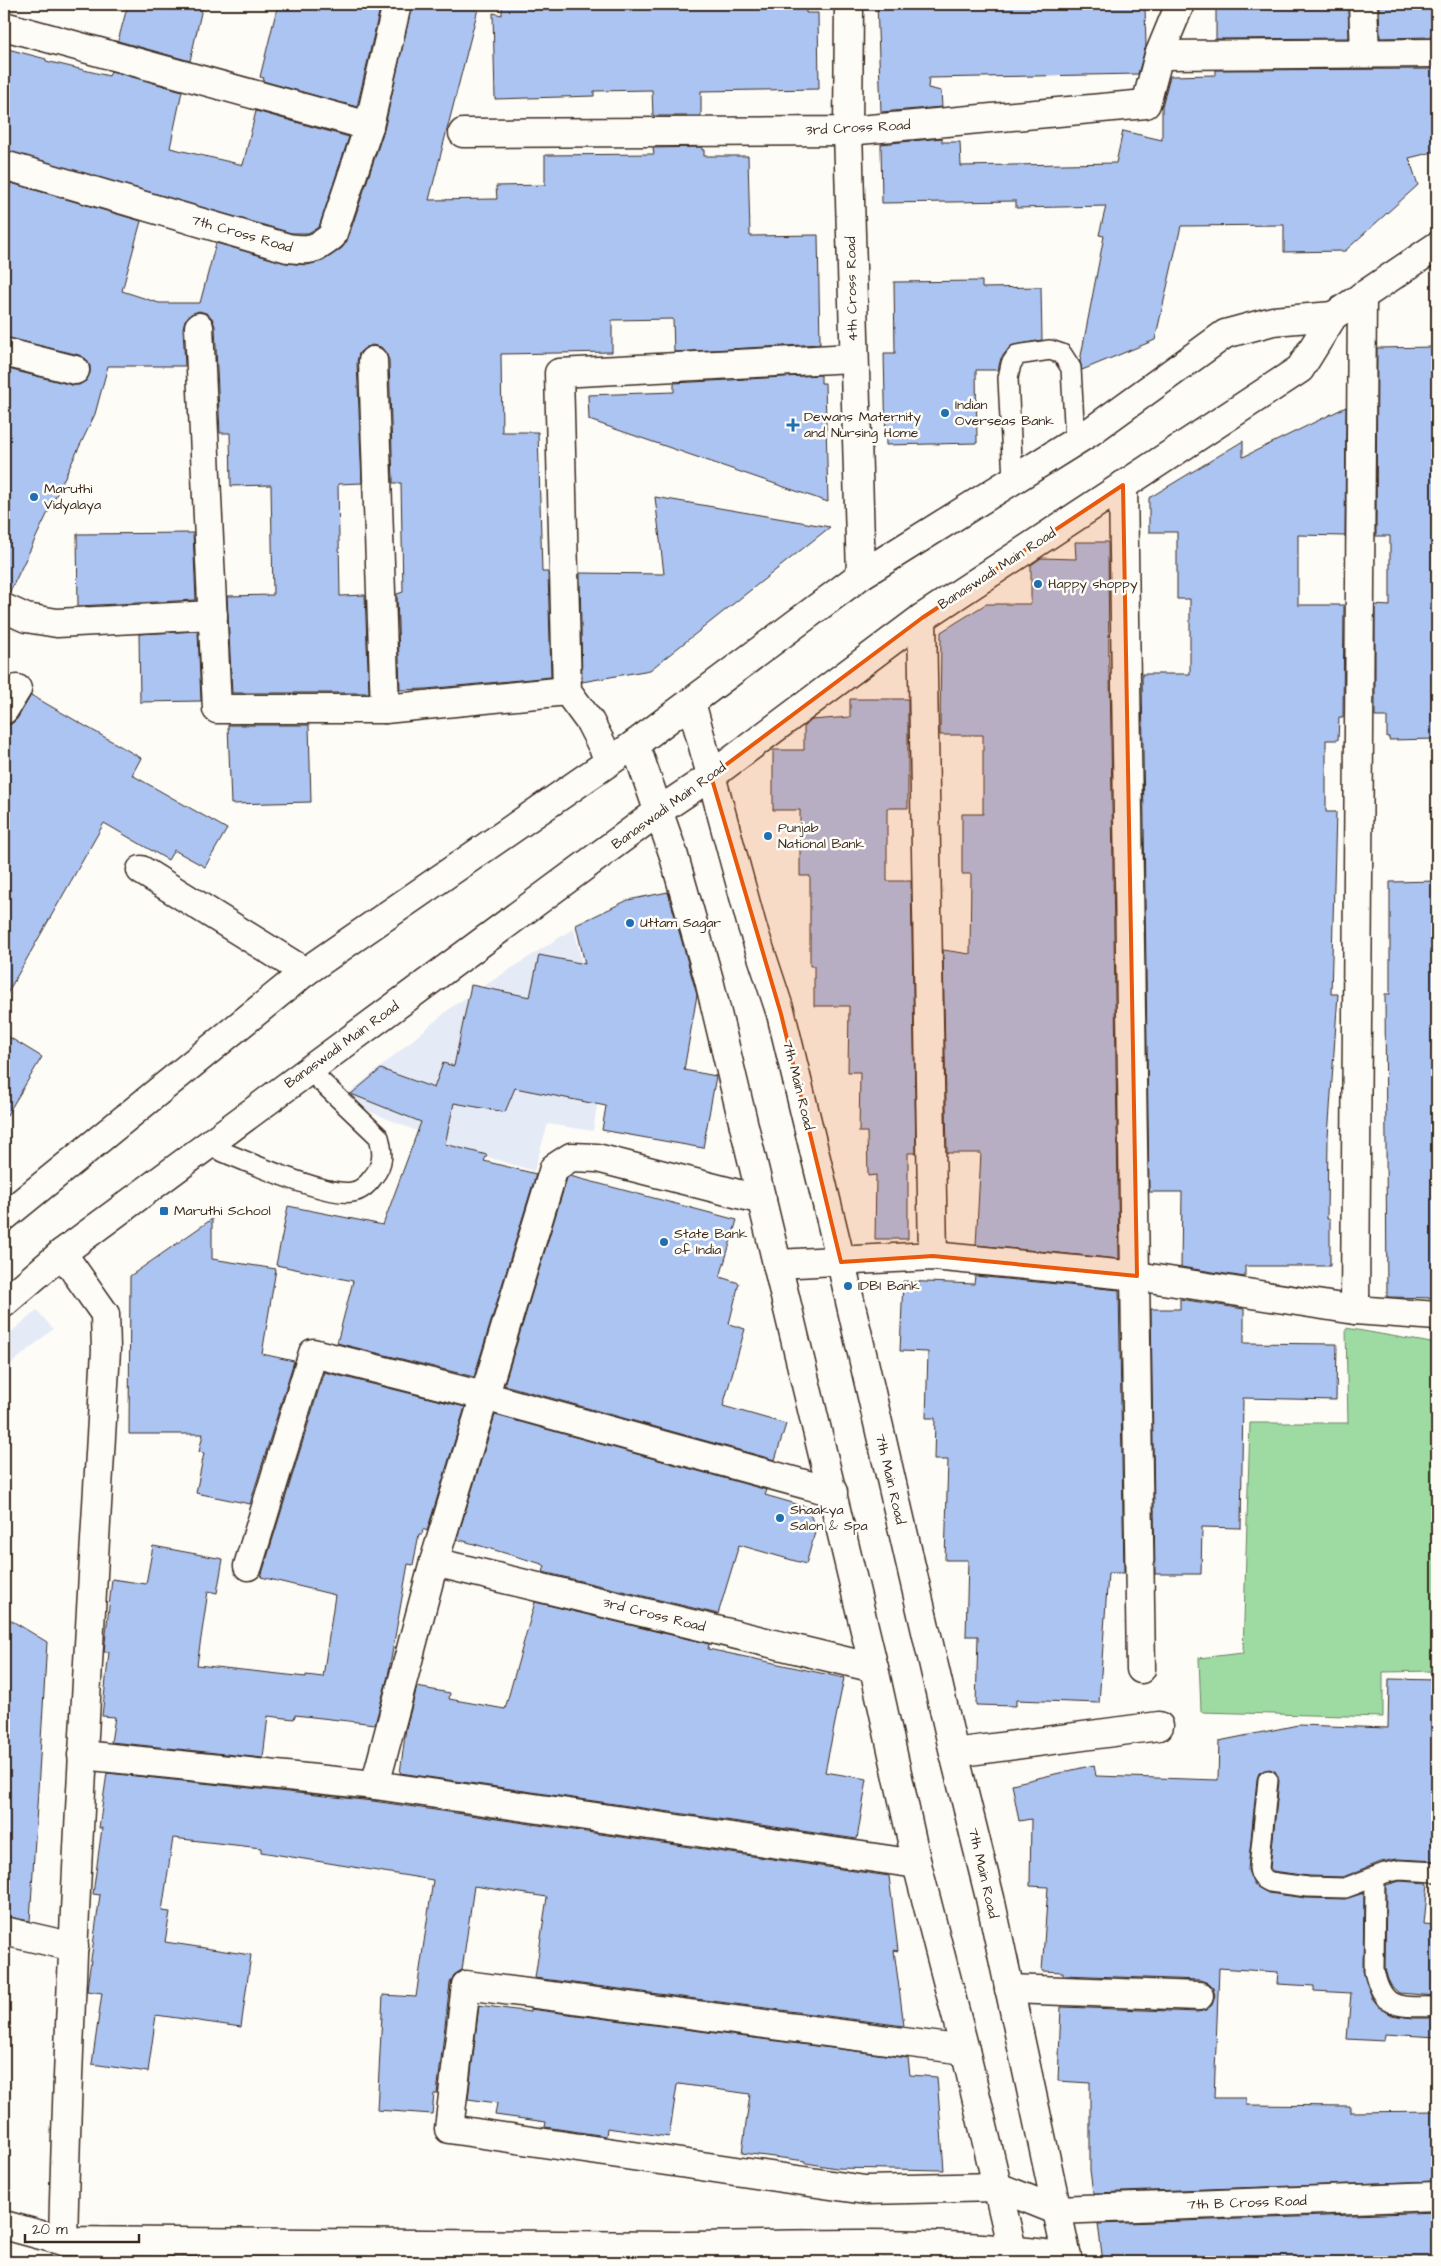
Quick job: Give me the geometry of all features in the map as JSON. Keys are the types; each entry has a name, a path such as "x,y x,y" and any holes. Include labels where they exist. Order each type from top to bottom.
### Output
{"street":[{"name":"7th Cross Road","path":"4,165 288,248 305,250 322,245 332,236 369,126 397,4"},
{"name":"4th Cross Road","path":"849,4 848,131 853,358 861,575"},
{"name":"3rd Cross Road","path":"463,133 848,131 1146,104 1159,55 1180,4"},
{"path":"1364,4 1364,52"},
{"path":"4,26 369,126"},
{"path":"1159,55 1364,52 1437,53"},
{"name":"Banaswadi Main Road","path":"4,1303 62,1253 659,811 712,776 922,618 1300,369 1333,316 1437,246"},
{"path":"1355,1310 1362,296"},
{"name":"Banaswadi Main Road","path":"4,1217 305,972 635,744 861,575 1075,441 1225,334 1273,321 1333,316"},
{"path":"199,327 217,709 385,709 567,691"},
{"path":"4,352 74,370"},
{"path":"610,761 590,722 567,691 559,373 853,358"},
{"path":"373,362 385,709"},
{"path":"1123,485 1141,1669"},
{"path":"4,608 26,618 57,622 213,615"},
{"path":"922,618 933,1256"},
{"name":"7th Main Road","path":"691,702 752,926 781,1014 841,1262 954,1753 990,1898 1008,1989 1068,2260"},
{"path":"635,744 659,811 709,980 833,1492 917,1864 965,2050 1013,2256"},
{"path":"141,870 305,972"},
{"path":"375,1786 434,1562 554,1168 571,1157 598,1158 762,1200"},
{"path":"62,1253 105,1314 105,1360 82,1755 66,2112 63,2241"},
{"path":"778,1264 933,1256 1136,1276 1355,1310 1437,1316"},
{"path":"248,1566 313,1353 484,1396 833,1492"},
{"name":"3rd Cross Road","path":"434,1562 874,1668"},
{"path":"954,1753 1159,1726"},
{"path":"82,1755 375,1786 917,1864"},
{"path":"4,1931 74,1946"},
{"path":"965,2050 466,1985 449,2129 865,2190 998,2187 1056,2210"},
{"path":"1008,1989 1199,1996"},
{"name":"7th B Cross Road","path":"1056,2210 1437,2196"},
{"path":"4,2225 63,2241 669,2254 886,2253 1013,2256 1068,2260"}],"lane":[{"path":"1013,480 1008,378 1010,364 1017,355 1050,350 1062,354 1071,368 1075,441"},
{"path":"206,1146 320,1188 340,1193 354,1192 366,1186 381,1164 383,1152 379,1137 310,1070"},
{"path":"1268,1780 1260,1874 1270,1882 1328,1889 1345,1888 1375,1876 1399,1870 1437,1872"},
{"path":"1375,1876 1374,1970 1382,1996 1392,2003 1405,2006 1437,2007"}],"highlighted area":[{"path":"1123,485 1137,1276 933,1256 841,1262 781,1014 711,776 922,618"}],"shaded area":[{"path":"574,928 584,973 619,968 593,1131 548,1124 534,1171 461,1149 341,1100 453,1006"},
{"path":"37,1310 53,1329 4,1370 4,1338"}],"green space":[{"path":"1346,1328 1437,1344 1437,1671 1383,1672 1383,1717 1201,1712 1199,1658 1243,1653 1250,1423 1348,1423"}],"building":[{"path":"128,4 203,4 190,61 118,41"},
{"path":"278,4 381,4 357,107 263,81 264,78 260,77"},
{"path":"412,4 457,4 478,9 429,200 497,199 496,186 545,185 545,155 654,154 653,148 702,147 704,156 748,156 750,236 818,235 820,344 674,352 673,319 612,320 612,352 501,354 502,432 538,432 542,572 548,572 551,677 400,690 397,594 403,592 401,483 393,483 389,360 381,347 372,345 359,353 357,362 362,483 338,484 340,596 365,595 369,693 232,693 227,596 273,595 271,485 231,486 230,433 220,433 215,326 212,318 206,313 199,311 191,314 185,320 183,328 185,366 108,366 95,414 9,594 4,593 4,368 72,385 79,385 86,381 90,373 90,366 86,359 79,355 4,337 4,210 11,183 141,221 122,291 159,303 200,303 216,243 286,263 307,265 323,261 342,248 347,241 384,130"},
{"path":"502,4 806,4 806,13 818,13 819,89 701,91 701,116 653,116 652,90 594,91 594,96 495,99 493,13 502,15"},
{"path":"877,4 1136,4 1136,7 1145,7 1146,46 1138,74 929,78 928,88 941,91 942,107 881,112"},
{"path":"1216,4 1348,4 1349,38 1216,39"},
{"path":"1379,4 1434,4 1435,37 1380,38"},
{"path":"4,48 46,59 46,61 109,76 111,71 182,91 170,148 243,165 256,111 349,137 319,227 308,233 291,233 4,150"},
{"path":"1435,69 1435,74 1437,74 1437,151 1409,158 1418,185 1345,251 1284,252 1284,225 1181,226 1155,340 1082,370 1080,361 1104,236 1099,235 1106,206 1016,208 1016,201 882,203 881,144 942,138 942,142 960,142 961,166 1116,163 1123,131 1162,140 1162,106 1170,76 1216,75 1216,70"},
{"path":"982,281 982,288 1041,287 1042,340 1011,346 1001,358 998,370 976,370 977,443 886,445 884,353 895,353 894,282"},
{"path":"1435,347 1435,422 1437,422 1437,739 1389,740 1389,737 1387,737 1387,717 1375,717 1375,605 1390,606 1390,536 1376,536 1377,348"},
{"path":"821,375 821,383 825,383 828,502 589,420 588,395 674,392 674,383"},
{"path":"1346,407 1345,536 1298,535 1298,605 1344,605 1343,717 1339,717 1338,740 1326,740 1326,812 1336,812 1331,994 1338,994 1328,1137 1327,1219 1330,1219 1330,1266 1245,1266 1245,1277 1181,1267 1182,1192 1149,1192 1142,674 1190,674 1190,599 1177,599 1177,532 1149,532 1149,498 1243,441 1243,457"},
{"path":"655,497 830,527 650,670 582,682 580,573 664,574"},
{"path":"193,533 196,600 78,606 77,534"},
{"path":"1075,542 1108,542 1119,1259 976,1245 981,1153 947,1153 943,950 970,954 971,874 962,874 962,814 983,814 983,735 940,735 941,632 986,604 1031,604 1031,565 1041,558 1076,559"},
{"path":"198,631 201,701 140,702 139,634"},
{"path":"31,695 141,758 132,775 227,829 205,867 174,850 168,860 104,823 4,999 4,726 11,724 17,719"},
{"path":"850,699 908,699 908,808 887,808 887,881 911,881 916,1153 908,1153 908,1239 875,1239 876,1175 868,1176 867,1132 859,1132 860,1072 848,1072 849,1006 814,1006 814,966 810,966 810,876 800,876 800,810 773,810 773,750 804,750 804,726 812,720 850,717"},
{"path":"228,725 309,725 311,802 231,804"},
{"path":"1437,881 1437,1298 1387,1297 1385,994 1390,994 1390,882"},
{"path":"668,892 697,995 684,1070 716,1076 703,1148 602,1130 606,1106 515,1088 505,1112 454,1103 445,1144 487,1155 484,1161 536,1174 474,1377 337,1343 353,1281 276,1265 288,1206 383,1225 421,1122 351,1094 381,1069 434,1088 443,1063 454,1066 471,985 530,997 539,955 585,964 576,925 628,900"},
{"path":"4,1034 42,1057 4,1120"},
{"path":"570,1176 737,1220 720,1277 739,1283 729,1324 745,1329 723,1406 786,1424 775,1460 504,1385 567,1178"},
{"path":"212,1219 212,1259 276,1269 262,1354 294,1361 250,1504 196,1493 204,1453 199,1452 203,1434 129,1434 130,1276"},
{"path":"975,1276 1119,1290 1124,1573 1108,1573 1099,1703 1016,1700 1016,1706 976,1705 978,1636 966,1636 968,1560 945,1560 948,1460 934,1460 935,1418 926,1418 928,1352 900,1351 903,1281 974,1284"},
{"path":"1180,1299 1244,1309 1244,1343 1337,1344 1336,1400 1243,1398 1241,1528 1202,1527 1201,1574 1155,1574 1151,1309 1180,1309"},
{"path":"324,1372 465,1407 427,1531 423,1529 422,1534 419,1534 413,1565 408,1564 388,1676 375,1724 295,1715 294,1719 268,1716 263,1758 111,1742 115,1717 102,1716 109,1652 104,1652 112,1579 146,1584 153,1546 223,1559 217,1593 208,1591 197,1665 306,1677 306,1675 323,1677 335,1595 261,1577"},
{"path":"495,1415 767,1490 765,1495 807,1507 816,1529 806,1564 739,1545 718,1614 543,1572 545,1566 542,1564 457,1539"},
{"path":"535,1602 709,1644 708,1649 844,1678 825,1772 867,1779 857,1839 400,1773 406,1728 417,1687 450,1693 449,1699 505,1709"},
{"path":"4,1616 47,1642 30,1921 4,1916"},
{"path":"1389,1679 1437,1680 1437,1861 1397,1859 1381,1862 1343,1877 1308,1876 1273,1871 1270,1868 1279,1781 1275,1771 1269,1769 1259,1773 1257,1779 1248,1870 1254,1885 1268,1893 1306,1898 1345,1899 1364,1893 1363,1970 1372,1998 1380,2008 1392,2015 1412,2018 1437,2018 1437,2037 1385,2034 1384,2041 1347,2039 1351,1993 1314,1991 1314,1986 1277,1984 1278,1972 1219,1968 1214,2098 1246,2098 1246,2105 1350,2106 1350,2112 1437,2111 1437,2181 1093,2193 1090,2170 1090,2083 1058,2081 1061,2007 1198,2012 1206,2010 1212,2005 1215,1996 1213,1988 1208,1983 1200,1980 1063,1975 1063,1972 1042,1971 1048,1887 1030,1886 1031,1819 1019,1821 1012,1784 1094,1765 1096,1776 1218,1780 1219,1741 1298,1725 1388,1728"},
{"path":"107,1773 373,1801 889,1876 898,1951 894,1950 904,2026 535,1978 547,1897 474,1886 462,1970 454,1975 450,1983 437,2094 434,2094 432,2114 377,2110 383,1995 416,1997 433,1880 261,1852 261,1848 173,1838 162,1911 170,1912 165,1942 251,1955 241,2027 156,2015 148,2072 92,2064 102,1993 87,1991 100,1895 93,1894 102,1828 99,1828"},
{"path":"1400,1881 1428,1883 1424,1924 1437,1925 1437,1996 1399,1993 1388,1980 1385,1969 1386,1885"},
{"path":"479,2005 530,2012 530,2009 908,2058 910,2075 937,2077 944,2170 836,2168 806,2163 806,2161 742,2153 750,2094 679,2084 677,2085 669,2137 607,2128 606,2136 545,2127 546,2122 495,2115 497,2103 468,2099"},
{"path":"1437,2212 1437,2262 1103,2262 1098,2224"}],"place":[{"name":"Indian Overseas Bank","path":"945,413"},
{"name":"Dewans Maternity and Nursing Home","path":"793,425"},
{"name":"Maruthi Vidyalaya","path":"34,497"},
{"name":"Happy shoppy","path":"1038,584"},
{"name":"Punjab National Bank","path":"768,836"},
{"name":"Uttam Sagar","path":"630,923"},
{"name":"Maruthi School","path":"164,1211"},
{"name":"State Bank of India","path":"664,1242"},
{"name":"IDBI Bank","path":"848,1286"},
{"name":"Shaakya Salon & Spa","path":"780,1518"}]}
